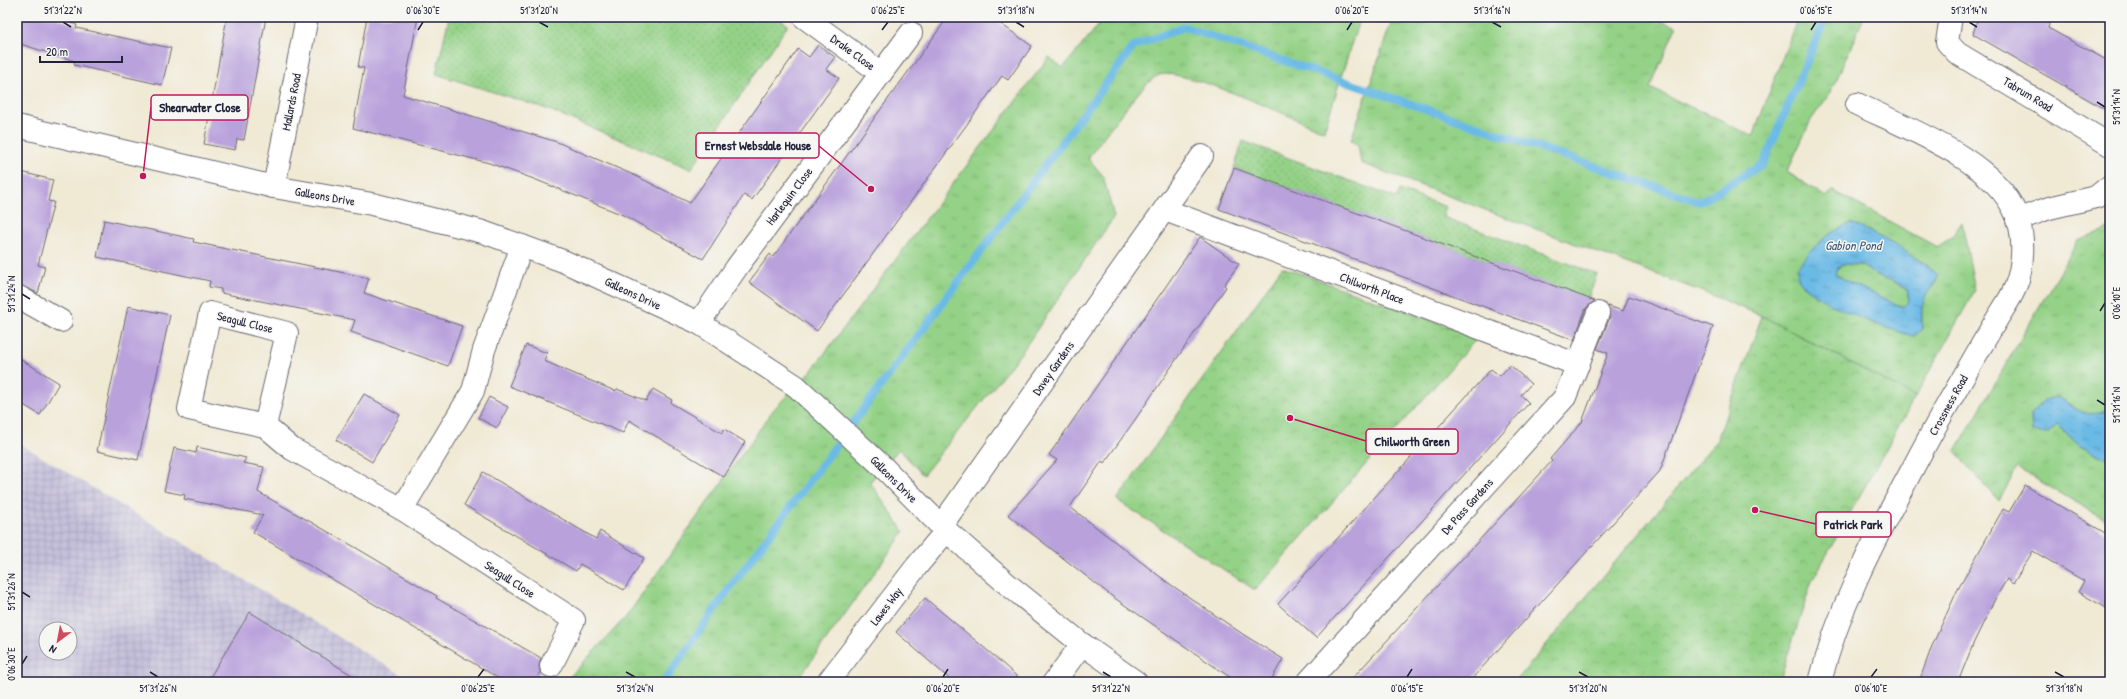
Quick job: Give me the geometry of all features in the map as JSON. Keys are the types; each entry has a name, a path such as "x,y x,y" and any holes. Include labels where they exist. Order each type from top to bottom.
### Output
{"street":[{"name":"Mallards Road","path":"274,187 307,17"},
{"name":"Drake Close","path":"804,17 881,73"},
{"name":"Tabrum Road","path":"1951,17 1946,42 1957,53 2110,145"},
{"name":"Harlequin Close","path":"700,323 736,267 911,33"},
{"name":"Crossness Road","path":"1820,682 1842,613 1882,525 1952,397 2015,288 2021,265 2021,242 2016,214 2003,192 1986,174 1947,148 1856,104"},
{"name":"Galleons Drive","path":"17,126 274,187 372,204 483,232 563,261 700,323 796,386 883,467 943,528 1006,583 1082,644 1136,682"},
{"name":"Davey Gardens","path":"943,528 1202,156"},
{"path":"2017,220 2049,208 2096,196 2110,186"},
{"name":"Chilworth Place","path":"1165,210 1578,365"},
{"path":"402,510 473,391 484,350 522,246"},
{"path":"17,296 61,322"},
{"name":"Seagull Close","path":"265,426 287,332 210,313 189,409 265,426 292,449 402,510 574,620 551,666"},
{"name":"De Pass Gardens","path":"1308,682 1565,397 1598,313"},
{"name":"Lawes Way","path":"828,682 916,567 943,528"},
{"path":"1054,682 1082,644"}],"shaded area":[{"path":"17,442 413,682 17,682"}],"green space":[{"path":"449,17 777,17 788,25 691,169 544,108 436,74"},
{"path":"1105,17 1360,17 1324,131 1240,96 1191,79 1172,75 1159,75 1143,88 1088,158 1103,176 1114,217 1021,353 923,475 899,449 870,482 904,532 796,682 565,682 626,617 774,409 812,370 1049,57 1063,68"},
{"path":"1393,17 1515,17 1518,19 1519,17 1652,17 1676,27 1650,88 1753,136 1798,17 1864,17 1831,92 1811,120 1787,172 1826,197 1833,191 1937,247 1951,238 1962,222 1975,290 1915,397 1762,316 1711,295 1361,163 1358,145 1351,140","holes":["1868,230 1924,263 1938,275 1923,303 1923,329 1810,291 1798,278 1797,268"]},
{"path":"1243,141 1396,198 1400,190 1446,207 1443,217 1597,274 1588,299 1234,168"},
{"path":"2110,228 2110,407 2106,412 2084,413 2057,397 2044,400 2031,415 2032,432 2058,425 2080,446 2110,460 2110,522 2017,468 1999,501 1955,452 2078,240"},
{"path":"1846,264 1861,265 1875,274 1907,288 1909,301 1904,307 1895,304 1860,288 1835,274 1837,268"},
{"path":"1282,267 1478,337 1255,590 1117,500"},
{"path":"1762,316 1915,397 1812,581 1779,682 1515,682 1717,440"}],"water":[{"name":"Gabion Pond","path":"1851,223 1873,234 1908,253 1938,275 1923,303 1923,329 1914,336 1886,328 1850,314 1817,296 1805,287 1798,278 1797,268 1814,247 1827,236","holes":["1846,264 1861,265 1875,274 1907,288 1909,301 1903,307 1894,304 1835,274 1837,268"]},
{"path":"2057,397 2084,413 2106,412 2110,407 2110,460 2080,446 2058,425 2047,434 2032,432 2031,415 2044,400"}],"building":[{"path":"17,17 52,17 77,25 76,28 171,48 162,85 74,65 75,61 17,43"},
{"path":"227,17 266,17 244,140 237,139 235,150 204,144"},
{"path":"367,17 418,17 403,95 557,142 636,176 690,203 798,49 809,57 818,45 835,57 826,69 839,78 752,200 744,195 703,259 623,215 534,179 489,163 353,128 364,68 358,67"},
{"path":"948,17 991,17 1032,46 1008,80 1002,76 817,331 749,282 770,254 773,257"},
{"path":"1978,17 2051,17 2048,28 2110,62 2110,112 1973,34"},
{"path":"1234,168 1595,301 1586,308 1574,340 1219,209"},
{"path":"21,172 53,180 48,201 54,202 38,265 45,267 38,293 17,284 17,187"},
{"path":"104,220 194,239 193,242 369,278 364,293 462,326 448,366 351,332 355,320 221,293 221,289 209,287 210,281 97,257"},
{"path":"1200,237 1239,264 1224,285 1226,287 1132,424 1104,463 1102,461 1070,507 1167,582 1244,635 1283,659 1270,682 1237,682 1113,597 1008,515 1057,460 1049,455"},
{"path":"1629,296 1713,327 1660,471 1469,682 1349,682 1552,461 1550,459 1582,422 1608,353 1597,349 1610,317 1608,306 1623,311"},
{"path":"128,306 170,315 138,460 97,451"},
{"path":"526,345 547,353 544,361 615,391 617,389 646,401 653,389 672,400 671,403 722,433 724,429 745,442 724,477 629,420 623,433 509,386"},
{"path":"17,357 59,383 40,415 17,401"},
{"path":"1510,365 1531,384 1521,395 1529,403 1316,638 1278,604 1491,369 1500,376"},
{"path":"364,394 400,415 372,462 336,440"},
{"path":"489,397 508,407 497,428 478,418"},
{"path":"197,447 246,458 243,463 264,467 258,492 353,546 437,596 436,598 541,658 539,666 540,672 535,682 505,682 253,532 263,515 184,499 185,495 164,491 174,448 196,453"},
{"path":"483,472 596,539 600,531 644,558 624,590 580,564 576,571 464,505"},
{"path":"2025,485 2110,536 2110,610 2078,592 2084,581 2033,551 2013,584 2007,579 1995,599 1974,642 1958,682 1919,682 1932,646 1957,591 2003,509 2009,512"},
{"path":"925,598 1023,682 953,682 896,632"},
{"path":"250,612 363,682 207,682"}],"waterway":[{"path":"664,682 724,596 1134,46 1184,27 1700,202 1763,164 1826,17"}],"place":[{"name":"Shearwater Close","path":"143,176"},
{"name":"Ernest Websdale House","path":"871,189"},
{"name":"Chilworth Green","path":"1290,418"},
{"name":"Patrick Park","path":"1755,510"}]}
